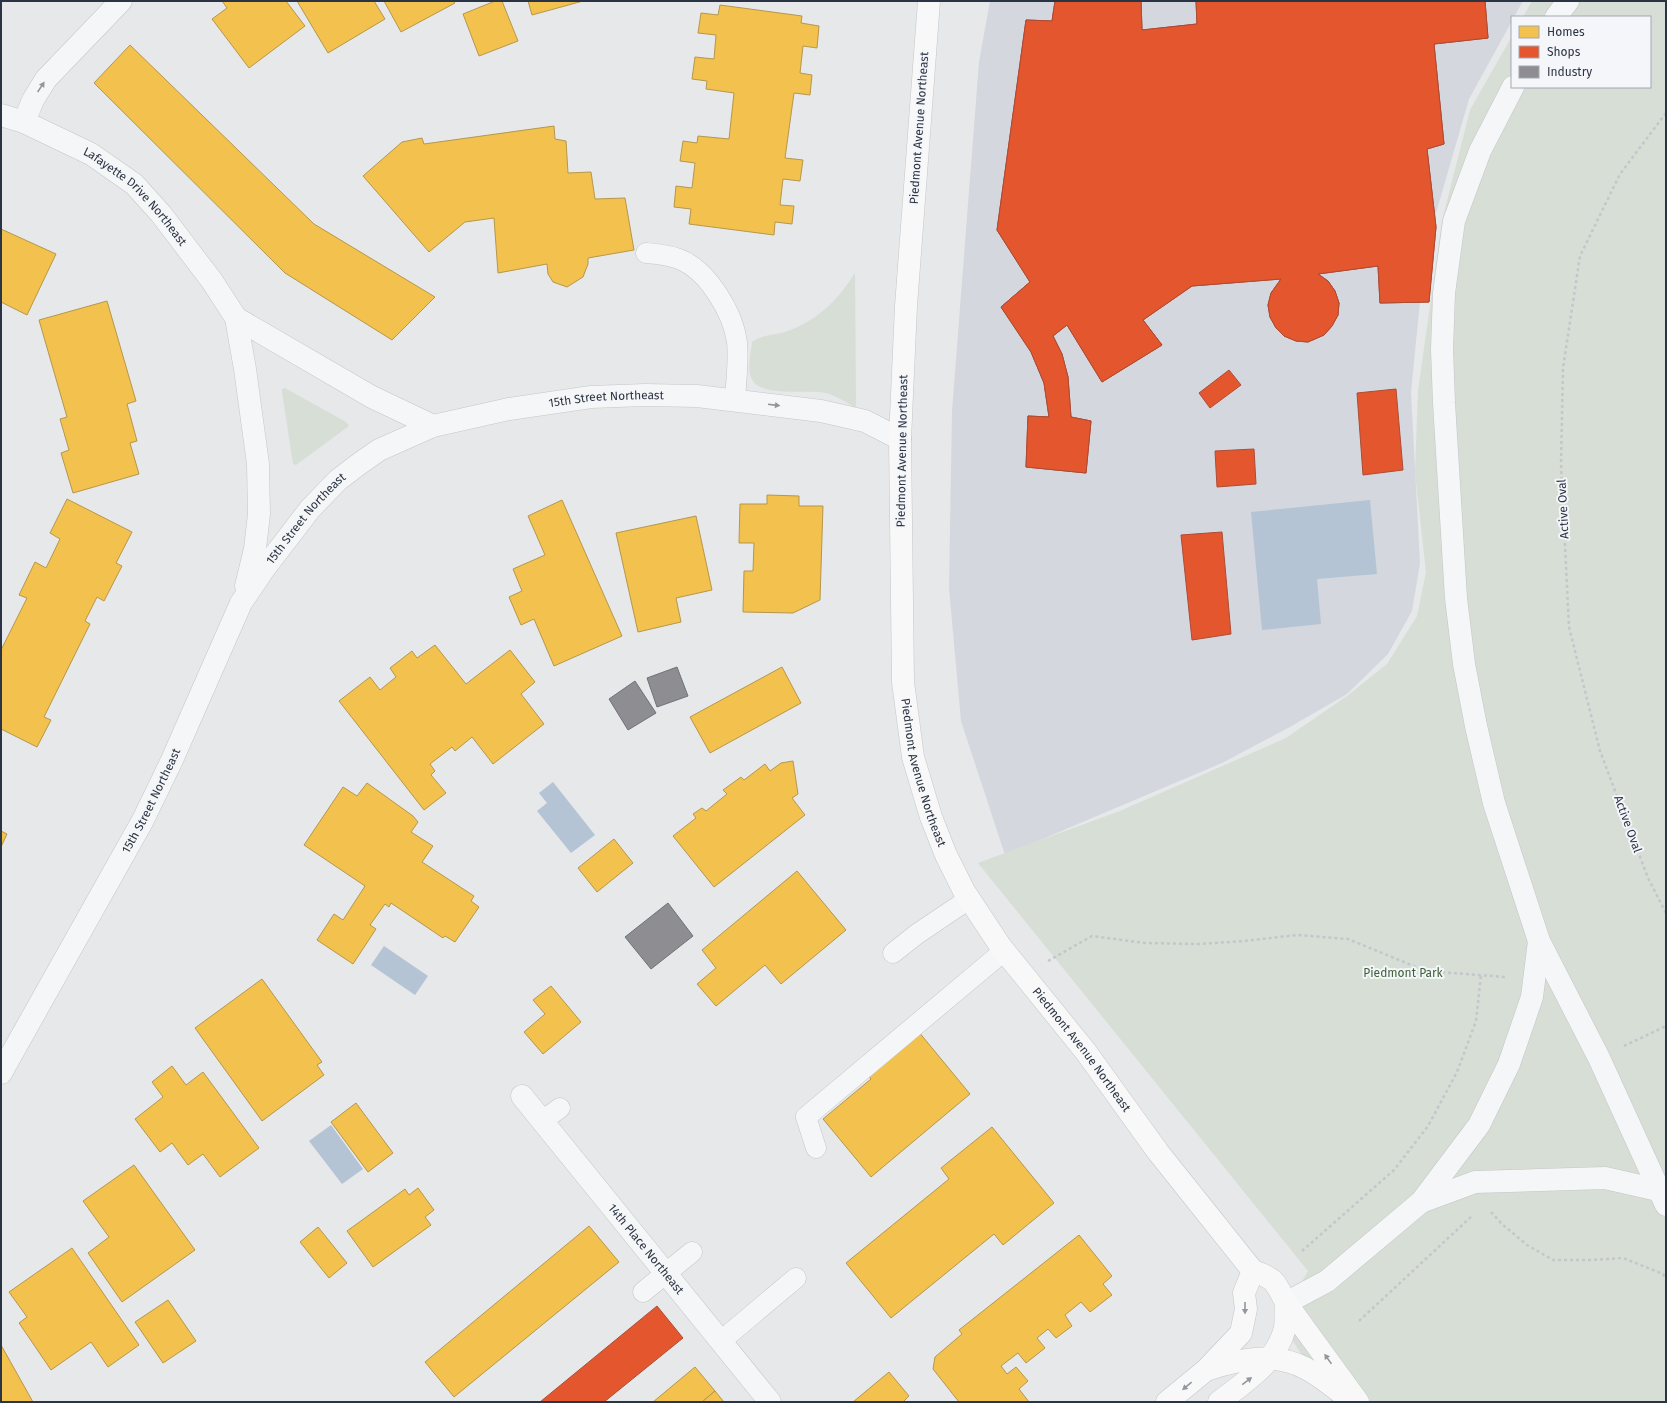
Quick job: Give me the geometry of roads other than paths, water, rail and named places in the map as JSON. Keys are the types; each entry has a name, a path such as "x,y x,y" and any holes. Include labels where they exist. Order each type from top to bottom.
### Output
{"main road":[{"name":"Piedmont Avenue Northeast","path":"929,1 907,299 900,439 903,682 913,757 931,817 946,855 969,899 1004,951 1086,1052 1158,1152 1253,1271 1268,1276 1277,1285 1286,1303 1358,1402"},
{"path":"1167,1402 1206,1370 1241,1333 1246,1309 1244,1293 1253,1271"},
{"path":"1219,1402 1256,1374 1271,1357 1280,1343 1285,1326 1286,1303"},
{"path":"1206,1370 1233,1361 1271,1357 1305,1368 1354,1402"}],"street":[{"path":"24,122 32,100 46,79 121,1"},
{"path":"1557,16 1568,1"},
{"path":"1512,88 1480,151 1454,221 1444,293 1443,372 1456,598 1464,664 1476,726 1494,802 1539,941 1598,1058 1662,1197"},
{"name":"Lafayette Drive Northeast","path":"1,115 24,122 91,154 134,184 161,214 212,281 236,318 245,369 258,464 260,514 255,549 241,603"},
{"name":"Lafayette Drive Northeast","path":"236,318 372,397 434,426"},
{"name":"15th Street Northeast","path":"1,1073 143,820 172,760 241,603 310,509 338,480 379,450 434,426 509,409 591,397 645,395 697,396 845,415 865,421 900,439"},
{"path":"1286,1303 1327,1281 1421,1202 1479,1125 1509,1064 1532,997 1539,941"},
{"name":"14th Place Northeast","path":"522,1096 770,1402"},
{"path":"1421,1202 1475,1182 1605,1178 1662,1197"}],"lane":[{"path":"646,253 680,259 694,269 722,299 734,329 737,344 735,400"},
{"path":"893,953 917,934 969,899"},
{"path":"816,1148 806,1117 1004,951"},
{"path":"542,1121 560,1108"},
{"path":"642,1292 692,1252"},
{"path":"721,1341 796,1278"}],"water":[{"path":"1370,500 1377,574 1317,579 1321,624 1262,630 1251,512"},
{"path":"553,782 595,835 571,853 537,811 547,803 539,793"},
{"path":"384,946 428,976 415,995 371,965"},
{"path":"331,1125 363,1169 342,1184 309,1141"}],"park label":[{"name":"Piedmont Park","path":"1403,973"}]}
